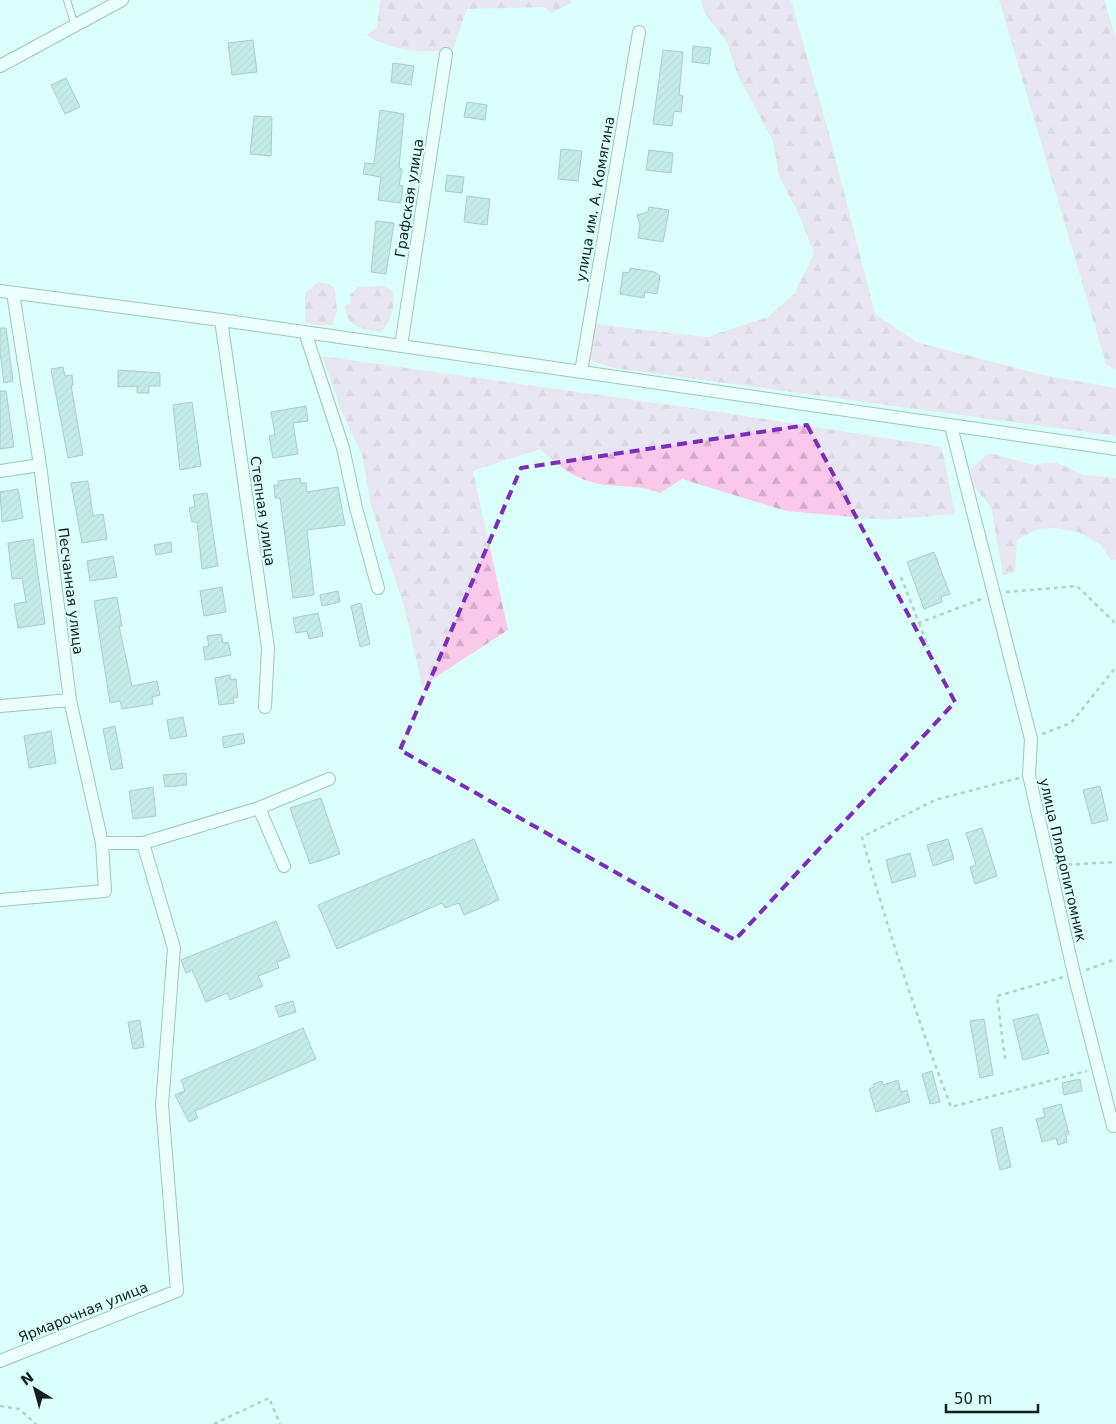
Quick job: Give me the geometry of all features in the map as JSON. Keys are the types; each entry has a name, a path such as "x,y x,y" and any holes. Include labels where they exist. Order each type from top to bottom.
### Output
{"street":[{"path":"0,66 122,0"},
{"name":"улица им. А. Комягина","path":"581,372 639,32"},
{"name":"Графская улица","path":"401,346 446,54"},
{"path":"0,291 221,320 1116,449"},
{"name":"Песчанная улица","path":"0,900 105,891 102,843 70,700 40,465 13,293"},
{"name":"Степная улица","path":"221,320 268,648 264,707"},
{"path":"304,332 343,448 356,508 378,588"},
{"name":"улица Плодопитомник","path":"951,426 1031,738 1029,776 1074,974 1113,1126"},
{"path":"0,471 40,465"},
{"path":"0,706 70,700"},
{"path":"102,843 143,843 259,808 329,779"},
{"path":"259,808 284,866"},
{"name":"Ярмарочная улица","path":"0,1361 177,1291 162,1104 174,948 143,843"}],"lane":[{"path":"68,0 75,26"}],"path":[{"path":"919,623 928,647"},
{"path":"1031,738 1071,724 1116,667"},
{"path":"1029,776 935,800 862,836 878,895 920,1023 951,1107 1098,1068"},
{"path":"1049,865 1116,862"},
{"path":"1005,1059 997,996 1074,974 1116,959"},
{"path":"214,1424 269,1398 280,1424"},
{"path":"0,1406 19,1408 36,1424"}],"highlighted area":[{"path":"807,425 955,702 735,940 400,750 521,468"}],"green space":[{"path":"380,0 571,0 571,3 552,13 544,7 467,9 453,49 419,51 387,45 366,35 377,27"},
{"path":"701,0 791,0 830,137 875,314 916,342 1043,375 1116,388 1116,436 614,368 589,360 594,324 707,337 768,317 794,294 814,253 799,215 779,176 773,141 738,76 727,42 704,12"},
{"path":"999,0 1104,0 1116,38 1116,370 1106,364"},
{"path":"318,282 330,284 335,289 337,311 332,325 314,325 305,322 305,293"},
{"path":"385,286 393,292 394,303 392,314 381,332 362,329 352,323 348,318 345,306 351,303 350,295 358,287"},
{"path":"322,356 720,412 942,447 955,514 886,520 786,511 682,479 660,493 637,487 599,484 574,475 540,449 473,471 508,630 422,686 405,609 371,506 362,455 341,410"},
{"path":"989,453 1034,465 1055,462 1084,475 1116,478 1116,559 1112,561 1100,544 1078,532 1055,528 1038,529 1017,540 1015,573 1003,575 991,507 973,486 971,469"}],"building":[{"path":"253,40 257,72 232,75 228,43"},
{"path":"693,46 711,48 709,64 692,62"},
{"path":"663,50 683,52 679,95 683,96 681,112 674,111 672,126 653,124"},
{"path":"393,63 414,66 411,85 391,82"},
{"path":"66,78 80,107 65,114 51,85"},
{"path":"467,102 487,105 485,120 464,117"},
{"path":"380,110 404,114 399,168 402,169 399,185 403,186 401,203 378,200 381,177 363,174 365,163 374,164"},
{"path":"254,116 272,117 271,156 250,154"},
{"path":"561,149 582,151 578,181 558,179"},
{"path":"649,150 673,153 671,173 646,170"},
{"path":"447,175 464,177 462,193 445,191"},
{"path":"467,196 490,199 487,225 464,222"},
{"path":"649,207 669,210 663,242 638,238 640,225 637,215 648,212"},
{"path":"376,221 394,223 386,274 371,272"},
{"path":"630,268 655,272 660,276 657,294 645,292 644,298 620,294 623,272 629,273"},
{"path":"0,328 6,328 13,381 4,383 0,352"},
{"path":"63,367 65,376 72,375 73,385 71,385 83,455 68,458 51,369"},
{"path":"118,370 160,373 160,386 149,386 149,393 137,393 137,386 118,387"},
{"path":"0,391 6,391 14,447 0,449"},
{"path":"192,402 201,466 180,470 173,405"},
{"path":"306,406 308,421 293,423 298,454 273,458 269,436 275,435 271,412"},
{"path":"300,478 301,483 306,483 307,492 338,487 345,525 307,530 314,595 293,598 280,498 275,498 274,485 278,485 278,481"},
{"path":"88,481 93,516 103,514 107,539 82,543 71,483"},
{"path":"18,489 23,518 2,522 0,492"},
{"path":"207,493 218,566 202,569 197,522 192,522 189,508 195,507 193,495"},
{"path":"33,539 45,624 18,628 14,604 26,602 22,578 12,579 8,543"},
{"path":"171,542 172,552 156,555 154,545"},
{"path":"934,552 950,594 941,597 942,602 924,609 907,562"},
{"path":"113,556 117,577 90,581 87,561"},
{"path":"222,587 226,612 204,616 200,591"},
{"path":"338,591 340,602 322,606 320,595"},
{"path":"117,597 122,626 119,626 132,686 157,681 160,695 152,697 153,704 122,709 120,701 110,703 94,601"},
{"path":"361,603 370,644 360,647 351,606"},
{"path":"318,613 323,636 309,639 307,631 296,633 293,618"},
{"path":"221,634 223,643 228,642 231,655 205,660 203,647 209,646 207,636"},
{"path":"230,675 231,680 236,679 238,697 233,698 234,703 219,705 215,678"},
{"path":"183,717 187,736 170,739 167,720"},
{"path":"115,726 123,768 111,770 103,729"},
{"path":"51,731 56,763 29,768 24,736"},
{"path":"243,733 245,743 224,748 222,737"},
{"path":"186,773 187,785 165,787 163,775"},
{"path":"1100,786 1108,820 1092,824 1083,790"},
{"path":"153,787 156,816 133,819 129,791"},
{"path":"321,798 340,854 310,864 290,808"},
{"path":"982,828 997,876 975,884 970,867 976,865 966,833"},
{"path":"474,839 499,900 464,915 459,903 445,908 442,903 337,949 318,905"},
{"path":"948,839 954,859 933,866 927,845"},
{"path":"910,853 916,876 892,883 886,860"},
{"path":"276,921 290,957 277,962 279,968 258,976 263,986 230,1000 227,993 206,1002 192,970 186,973 181,960"},
{"path":"293,1001 296,1012 279,1017 275,1006"},
{"path":"1038,1014 1049,1053 1023,1060 1013,1020"},
{"path":"984,1019 993,1075 980,1078 970,1021"},
{"path":"140,1020 144,1047 133,1049 128,1022"},
{"path":"303,1028 316,1059 195,1111 198,1118 189,1122 175,1095 185,1091 181,1080"},
{"path":"932,1071 940,1102 930,1104 922,1074"},
{"path":"1080,1079 1082,1091 1064,1095 1062,1083"},
{"path":"898,1080 901,1092 907,1090 910,1102 876,1112 869,1089 874,1087 873,1084 882,1081 883,1085"},
{"path":"1061,1104 1069,1134 1066,1135 1067,1142 1058,1145 1056,1138 1042,1142 1036,1119 1045,1117 1043,1109"},
{"path":"1002,1127 1011,1167 1000,1170 991,1130"}]}
